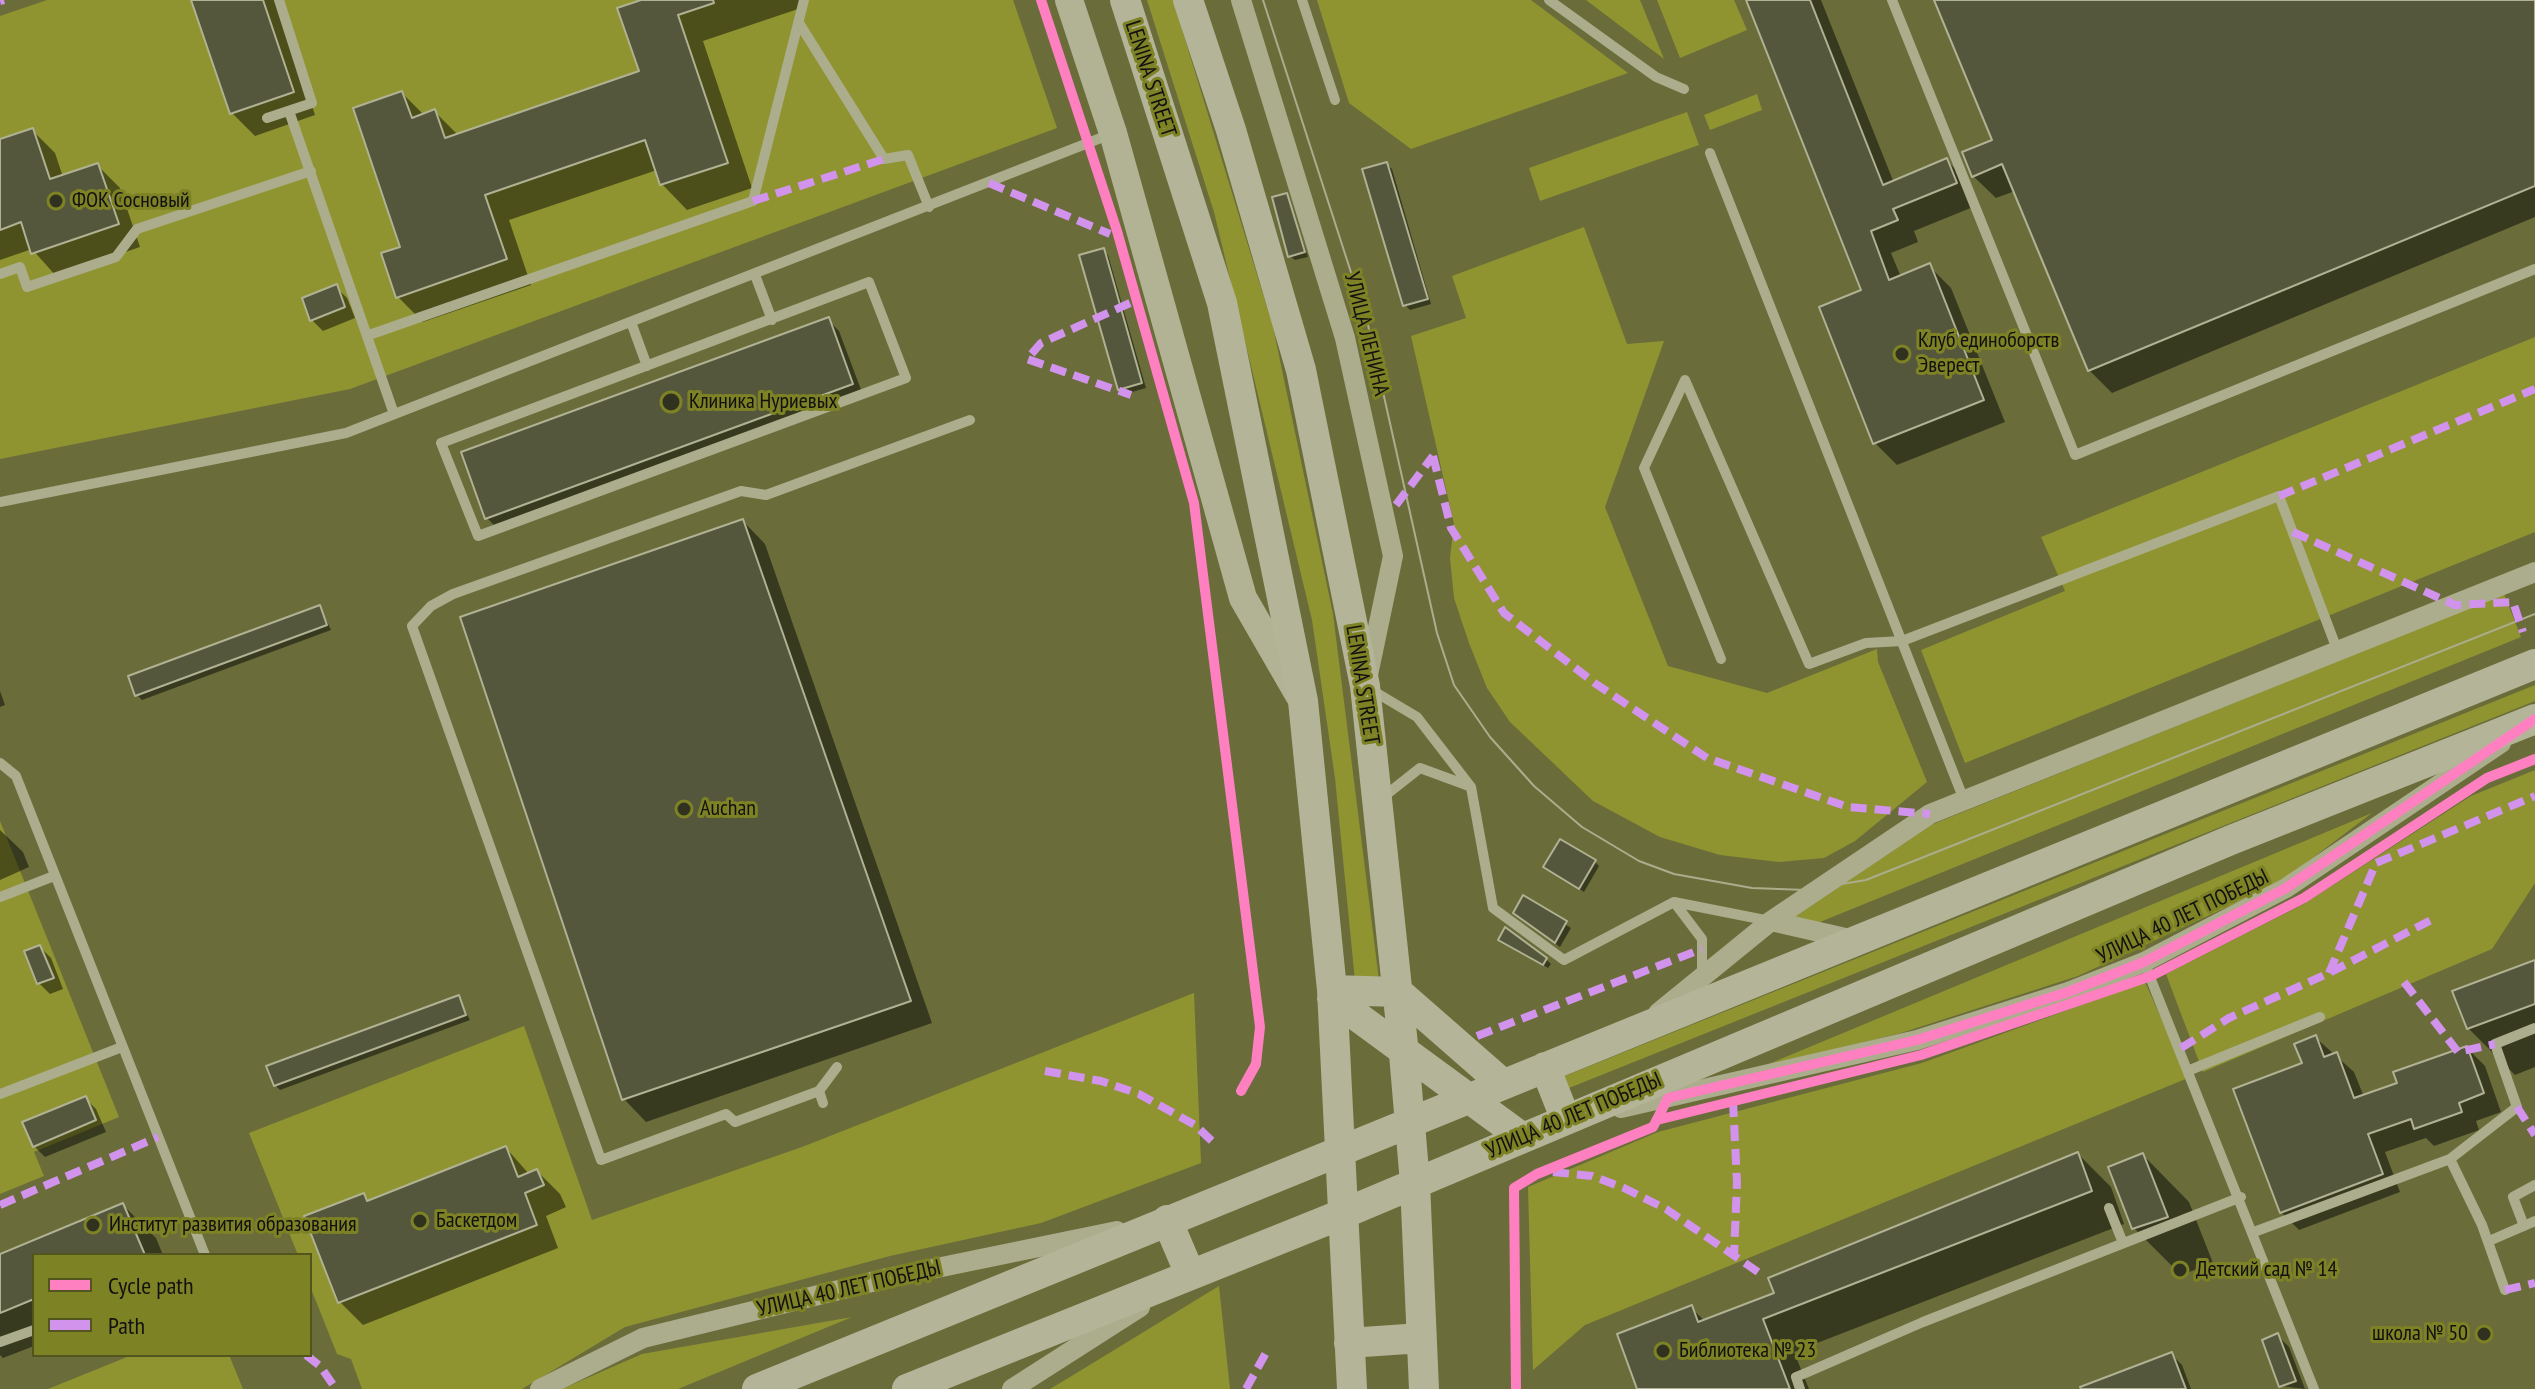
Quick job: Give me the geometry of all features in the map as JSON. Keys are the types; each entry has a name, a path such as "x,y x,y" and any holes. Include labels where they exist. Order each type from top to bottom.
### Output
{"main road":[{"name":"LENINA STREET","path":"1125,0 1222,303 1303,701 1332,994 1352,1389"},
{"name":"LENINA STREET","path":"1188,0 1231,130 1301,370 1365,686 1379,799 1415,1183 1424,1389"},
{"name":"УЛИЦА 40 ЛЕТ ПОБЕДЫ","path":"757,1389 1409,1120 2535,664"},
{"name":"УЛИЦА 40 ЛЕТ ПОБЕДЫ","path":"907,1389 1345,1213 2216,846 2535,719"},
{"path":"1332,994 1398,992 1502,1083"},
{"path":"1332,994 1404,1054 1523,1138"},
{"path":"1545,1067 1566,1120"},
{"path":"1167,1220 1190,1274"},
{"path":"1349,1343 1421,1338"}],"street":[{"path":"1069,0 1113,133 1243,598 1303,701"},
{"name":"УЛИЦА ЛЕНИНА","path":"1241,0 1345,338 1393,556 1365,686"},
{"name":"УЛИЦА 40 ЛЕТ ПОБЕДЫ","path":"1642,1026 1771,921 1930,814 2535,572"},
{"name":"УЛИЦА 40 ЛЕТ ПОБЕДЫ","path":"1566,1120 1917,1040 2068,992 2144,962 2286,888 2535,719"},
{"path":"1771,921 1854,940"},
{"name":"УЛИЦА 40 ЛЕТ ПОБЕДЫ","path":"540,1389 643,1338 888,1278 1167,1220"},
{"name":"УЛИЦА 40 ЛЕТ ПОБЕДЫ","path":"1012,1389 1190,1274"}],"lane":[{"path":"267,118 312,103 279,0"},
{"path":"369,335 753,201 804,0"},
{"path":"1302,0 1335,100"},
{"path":"1549,0 1656,77 1684,89"},
{"path":"1892,0 2075,455 2535,269"},
{"path":"799,23 884,159 908,155 929,207"},
{"path":"289,111 394,414"},
{"path":"0,502 346,433 1113,133"},
{"path":"1710,153 1964,800"},
{"path":"0,274 20,267 27,287 116,257 137,229 311,171"},
{"path":"755,275 772,320"},
{"path":"869,282 906,378 478,536 441,443 647,366 869,282"},
{"path":"631,322 647,366"},
{"path":"1721,659 1644,468 1685,380 1809,664 1866,643 1902,641 2279,496 2338,652"},
{"path":"837,1067 819,1091 735,1122 726,1114 601,1160 412,626 431,606 453,594 741,491 766,495 970,420"},
{"path":"1365,686 1417,717 1471,787 1493,908 1564,960 1674,902 1771,921"},
{"path":"0,763 16,776 204,1253"},
{"path":"1379,799 1420,768 1471,787"},
{"path":"0,897 54,876"},
{"path":"1674,902 1702,939 1702,978"},
{"path":"2144,962 2241,1197 2314,1389"},
{"path":"2190,1070 2320,1017"},
{"path":"2254,1232 2450,1159 2517,1107 2495,1044 2535,1028"},
{"path":"0,1094 122,1047"},
{"path":"819,1091 823,1103"},
{"path":"2450,1159 2489,1241 2505,1290"},
{"path":"2524,1226 2513,1197 2535,1185"},
{"path":"1800,1389 1796,1377 2241,1197"},
{"path":"2109,1208 2123,1243"},
{"path":"2489,1241 2535,1221"},
{"path":"0,1342 32,1331"}],"shaded area":[{"path":"47,0 1013,0 1057,128 350,389 0,459 0,16"},
{"path":"1147,0 1173,0 1273,327 1333,614 1379,980 1355,981 1335,778 1312,620 1214,212"},
{"path":"1317,0 1531,0 1628,73 1411,149 1349,103"},
{"path":"1586,0 1640,0 1664,59"},
{"path":"1657,0 1734,0 1747,30 1680,58"},
{"path":"1757,94 1762,110 1710,130 1704,115"},
{"path":"1687,112 1699,145 1540,201 1529,168"},
{"path":"1584,227 1627,344 1664,341 1605,507 1668,666 1767,693 1877,649 1878,662 1927,782 1855,841 1824,858 1779,862 1720,855 1660,837 1593,801 1510,722 1487,688 1469,643 1454,598 1450,558 1454,524 1411,336 1466,318 1452,276"},
{"path":"2535,337 2535,532 1965,763 1921,650 2065,591 2041,537"},
{"path":"2504,594 2521,637 1815,924 1793,918 1931,825"},
{"path":"2535,685 2535,701 1564,1090 1560,1078"},
{"path":"2535,770 2535,883 2492,949 2203,1072 2166,974 2304,904 2471,796"},
{"path":"2372,813 2281,882 2078,976 1901,1033 1759,1068"},
{"path":"0,821 119,1117 34,1152 44,1176 0,1194"},
{"path":"2145,982 2188,1078 1585,1325 1533,1370 1528,1187 1658,1132 1922,1063"},
{"path":"1194,993 1201,1163 1041,1223 890,1256 625,1327 522,1389 362,1389 351,1359 337,1354 312,1291 312,1253 297,1253 249,1133 524,1026 592,1220 802,1147"},
{"path":"1219,1286 1230,1389 1050,1389 1070,1377"},
{"path":"852,1317 678,1389 562,1389 642,1354"},
{"path":"127,1357 230,1357 243,1389 48,1389"}],"building":[{"path":"191,0 263,0 294,92 230,114"},
{"path":"641,0 713,0 714,3 678,15 728,163 660,185 645,140 485,195 507,259 396,298 381,253 400,247 353,108 402,91 412,118 435,109 445,138 639,71 617,8"},
{"path":"1746,0 1810,0 1883,185 1947,158 1957,183 1893,209 1898,220 1871,231 1889,280 1930,263 1984,400 1873,444 1819,307 1861,290"},
{"path":"1934,0 2535,0 2535,186 2088,371 2002,164 1972,177 1962,152 1992,140"},
{"name":"ФОК Сосновый","path":"33,128 50,179 98,163 119,224 31,254 21,222 0,230 0,139"},
{"path":"1387,162 1428,299 1403,306 1362,169"},
{"path":"1287,193 1305,252 1288,257 1272,197"},
{"path":"1104,248 1142,383 1118,390 1079,255"},
{"path":"337,284 345,307 310,321 302,298"},
{"path":"829,317 853,384 485,519 461,452"},
{"name":"Auchan","path":"743,519 911,1001 622,1100 460,617"},
{"path":"320,605 327,625 135,696 128,676"},
{"path":"1560,839 1596,860 1579,889 1543,867"},
{"path":"1523,895 1567,921 1555,943 1513,913"},
{"path":"1505,927 1547,958 1543,965 1498,940"},
{"path":"40,945 54,978 37,984 24,951"},
{"path":"2535,960 2535,1004 2467,1029 2452,991"},
{"path":"459,995 466,1015 274,1086 266,1066"},
{"path":"2316,1035 2324,1057 2337,1052 2354,1098 2397,1083 2393,1072 2467,1046 2484,1093 2459,1103 2462,1112 2414,1129 2411,1119 2368,1134 2383,1174 2280,1213 2233,1089 2302,1063 2294,1044"},
{"path":"86,1096 96,1120 33,1147 22,1122"},
{"name":"Баскетдом","path":"506,1146 518,1177 537,1169 544,1185 525,1193 537,1225 338,1303 304,1216 364,1193 367,1201"},
{"path":"2078,1152 2092,1191 1763,1319 1790,1389 1637,1389 1617,1334 1692,1305 1698,1322 1774,1293 1768,1278"},
{"path":"2143,1153 2168,1217 2132,1229 2108,1167"},
{"path":"123,1203 144,1253 32,1253 32,1300 0,1313 0,1254"},
{"path":"2278,1333 2296,1381 2279,1387 2262,1340"},
{"path":"2172,1352 2186,1389 2080,1387"}],"tram line":[{"path":"1263,0 1368,325 1437,633 1454,685 1490,737 1534,786 1582,827 1639,861 1674,874 1752,888 1806,890 1866,880 2535,614"}],"marked path":[{"path":"0,1 4,0"},
{"path":"753,201 884,159"},
{"path":"989,183 1110,234"},
{"path":"1130,303 1041,343 1027,359 1131,395"},
{"path":"2279,496 2535,389"},
{"path":"1433,456 1451,528 1504,613 1596,684 1707,758 1848,807 1930,814"},
{"path":"1396,505 1433,456"},
{"path":"2293,532 2455,605 2513,602 2523,632"},
{"path":"2329,973 2376,863 2535,796"},
{"path":"2181,1048 2229,1018 2329,973 2435,918"},
{"path":"1477,1036 1702,949"},
{"path":"2404,982 2458,1052 2495,1044"},
{"path":"1045,1071 1101,1081 1139,1094 1195,1125 1213,1142"},
{"path":"1733,1101 1737,1182 1734,1256"},
{"path":"2517,1107 2535,1135"},
{"path":"0,1205 158,1137"},
{"path":"1553,1172 1592,1176 1624,1188 1666,1209 1758,1272"},
{"path":"2505,1290 2535,1283"},
{"path":"1246,1389 1268,1349"},
{"path":"309,1357 320,1366 336,1389"}],"cycle path":[{"path":"1041,0 1117,231 1194,503 1260,1027 1256,1064 1241,1091"},
{"path":"1516,1389 1514,1188 1537,1174 1653,1127 1668,1098 1917,1040 2068,992 2144,962 2286,888 2535,719"},
{"path":"1657,1120 1921,1055 2151,976 2304,898 2487,778 2535,759"}],"place":[{"name":"ФОК Сосновый","path":"56,201"},
{"name":"Клуб единоборств Эверест","path":"1902,354"},
{"name":"Клиника Нуриевых","path":"671,402"},
{"name":"Auchan","path":"684,809"},
{"name":"Баскетдом","path":"420,1221"},
{"name":"Институт развития образования","path":"93,1225"},
{"name":"Детский сад № 14","path":"2180,1270"},
{"name":"школа № 50","path":"2484,1334"},
{"name":"Библиотека № 23","path":"1663,1351"}]}
